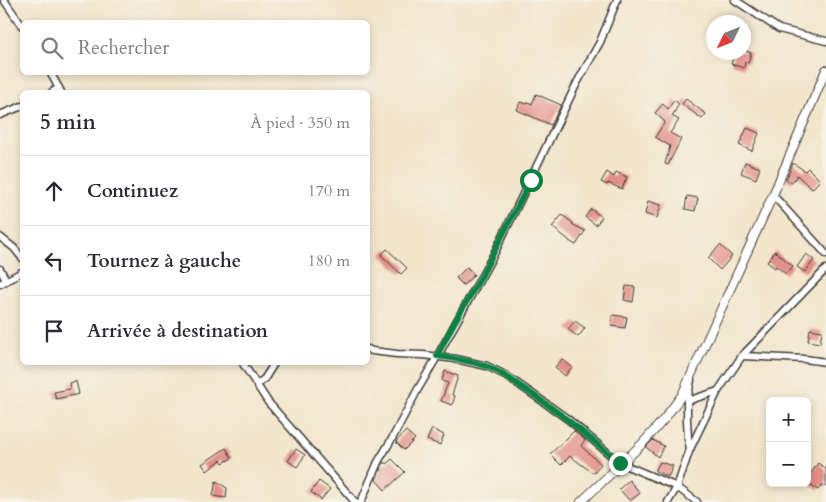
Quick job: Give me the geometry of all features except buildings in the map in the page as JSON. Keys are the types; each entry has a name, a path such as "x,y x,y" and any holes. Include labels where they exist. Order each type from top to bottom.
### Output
{"street":[{"path":"4,0 20,23"},
{"path":"361,502 378,462 507,228 577,83 600,42 617,0"},
{"path":"735,0 779,29 826,41"},
{"path":"581,502 642,444 682,395 773,195 826,70"},
{"path":"52,75 60,90"},
{"path":"0,115 20,107"},
{"path":"773,195 826,254"},
{"path":"0,237 20,256"},
{"path":"0,269 3,282 20,273"},
{"path":"668,502 677,487 690,449 718,391 742,356 826,269"},
{"path":"370,350 397,354 423,354 487,366 504,375 569,420 620,463 677,487 697,502"},
{"path":"742,356 826,362"},
{"path":"244,365 274,409 355,502"},
{"path":"257,385 265,378 273,365"},
{"path":"690,449 687,401 691,376"},
{"path":"687,401 718,391"}],"route":[{"path":"531,180 480,279 437,356 487,366 504,375 569,420 620,463"}]}
